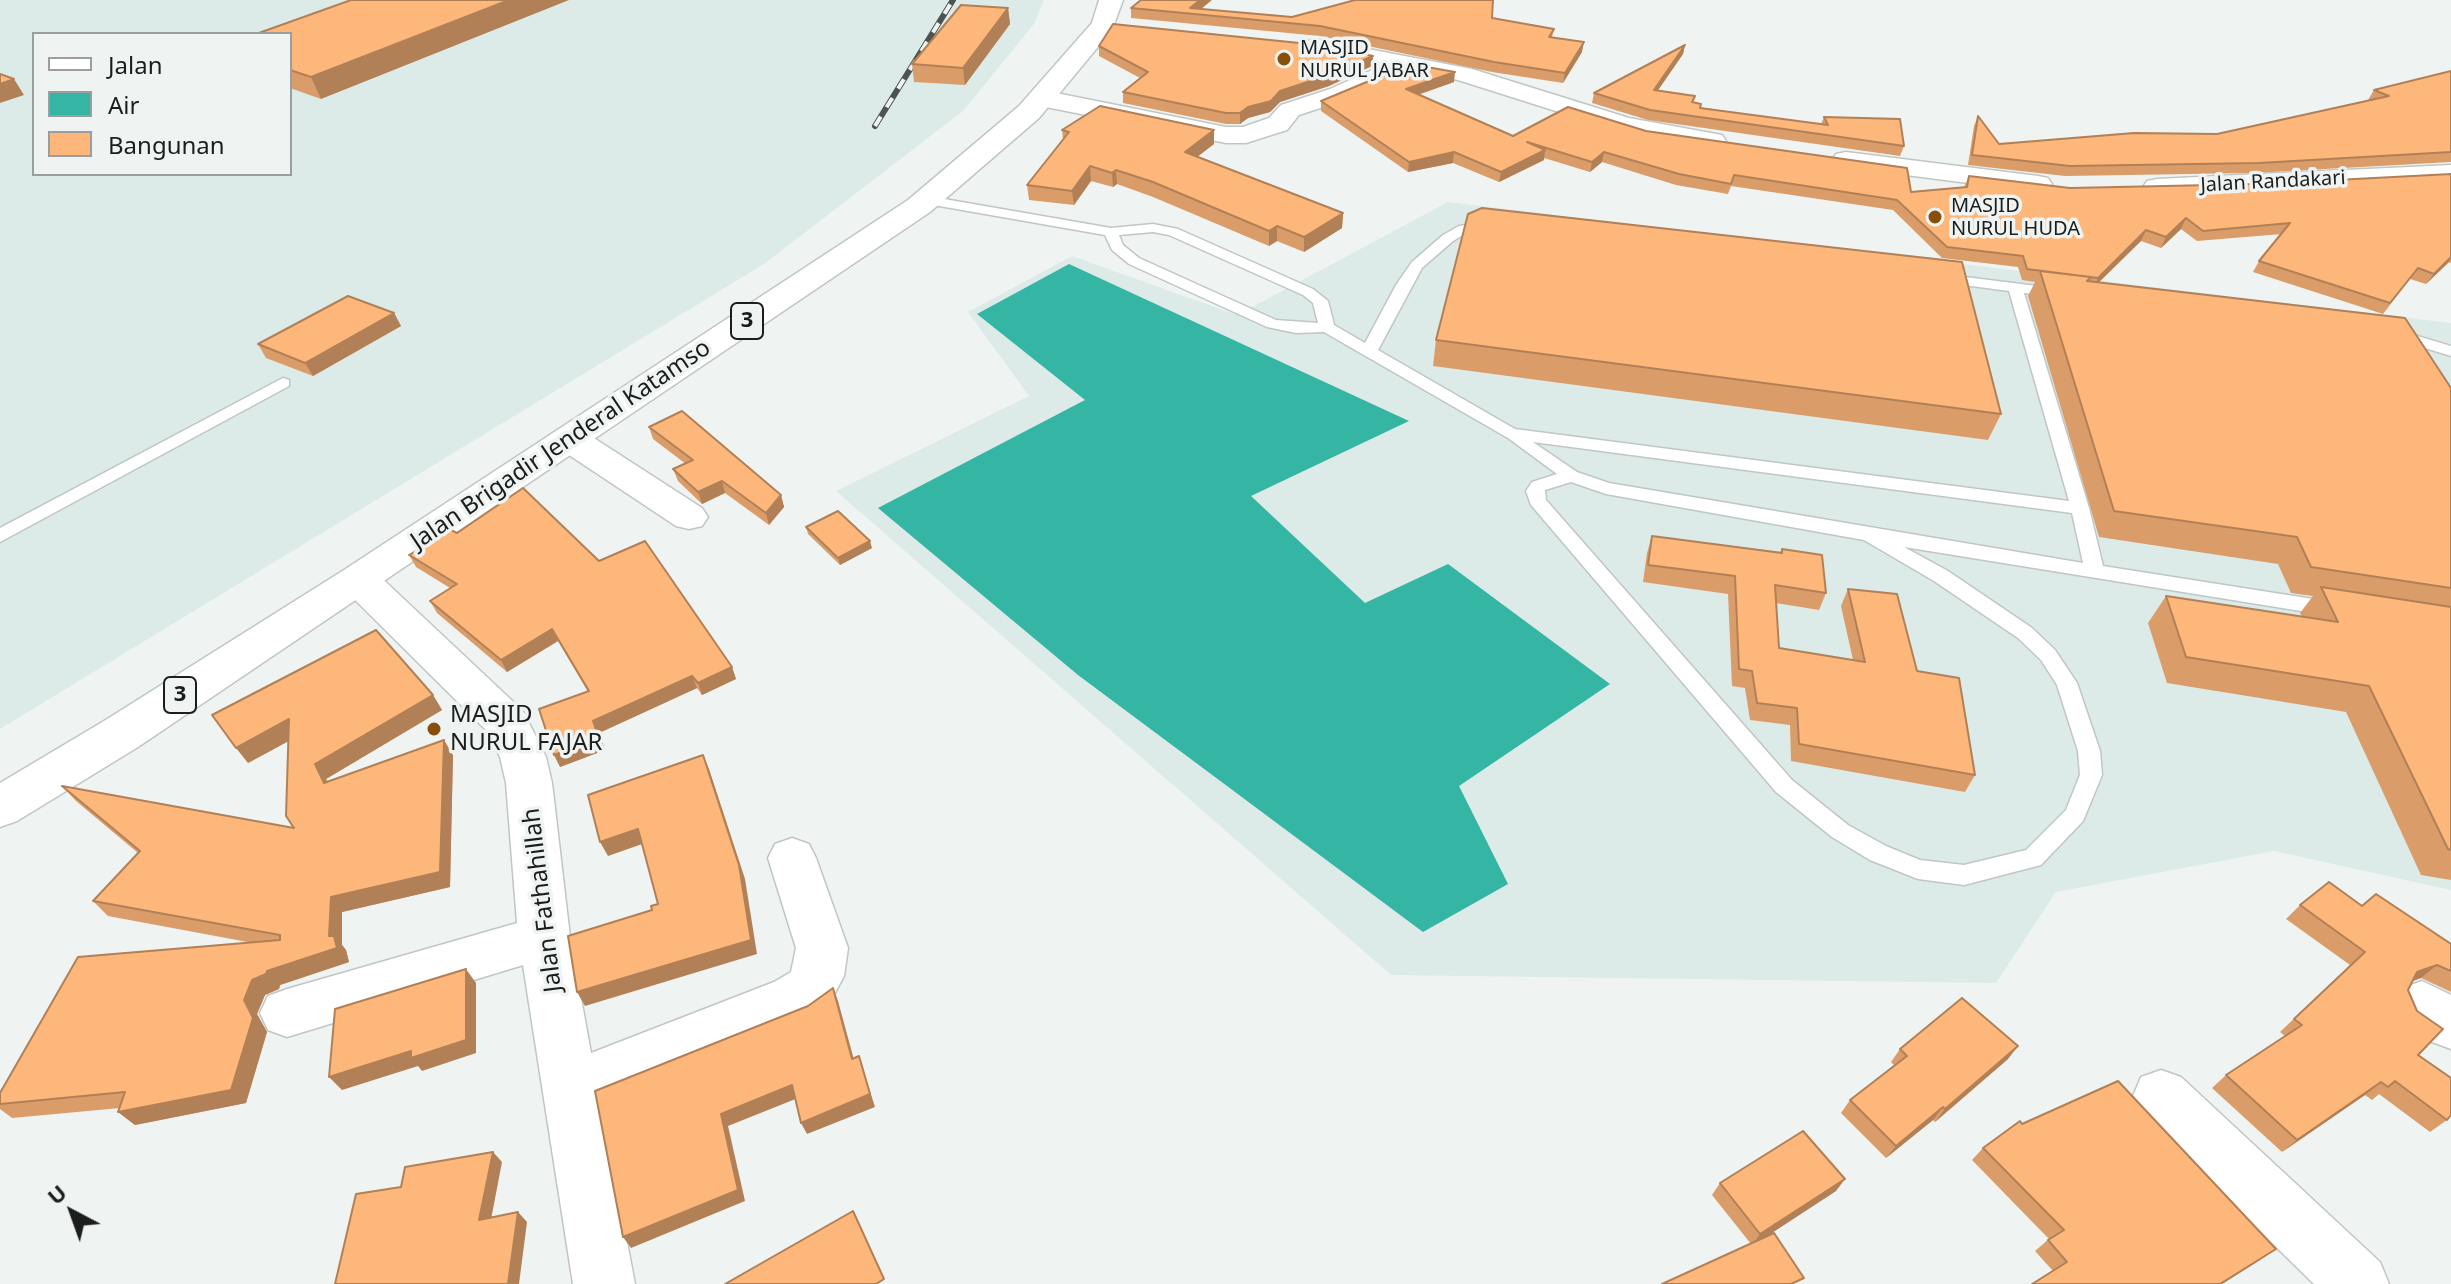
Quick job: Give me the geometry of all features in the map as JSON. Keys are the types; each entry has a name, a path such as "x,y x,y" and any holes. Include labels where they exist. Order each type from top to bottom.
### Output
{"highway":[{"name":"Jalan Brigadir Jenderal Katamso","path":"0,807 121,734 359,580 927,200 1029,112 1116,17"}],"street":[{"path":"1288,43 1409,62 1495,83 1634,128 1731,143"},
{"path":"1041,98 1226,135 1246,135 1278,124 1290,110 1339,94 1409,62"},
{"path":"1824,157 2065,187"},
{"name":"Jalan Randakari","path":"2134,187 2451,173"},
{"path":"570,439 689,517"},
{"name":"Jalan Fathahillah","path":"359,580 507,723 517,741 529,783 544,937 604,1284"},
{"path":"570,1087 793,999 810,988 818,976 822,948 792,858"},
{"path":"287,1013 544,937"},
{"path":"2161,1096 2358,1284"}],"lane":[{"path":"927,200 1111,232 1153,228 1173,232 1308,292 1320,301 1327,327"},
{"path":"1369,351 1403,285 1417,265 1448,238 1464,229 1478,224 1498,224"},
{"path":"1111,232 1117,247 1134,261 1261,320 1296,328 1327,327 1510,433 1571,476 1606,488 1694,506 2095,573 2358,613"},
{"path":"1920,275 2078,294"},
{"path":"2015,287 2080,508 2095,573"},
{"path":"2377,331 2451,351"},
{"path":"0,536 283,383"},
{"path":"1510,433 2080,508"},
{"path":"1571,476 1538,486 1535,491 1537,501 1784,786 1812,810 1878,853 1918,869 1964,875 2033,858 2075,815 2091,775 2089,751 2067,683 2048,655 2025,633 1941,576 1869,535"}],"shaded area":[{"path":"0,0 1044,0 1034,24 963,111 764,264 0,729"},
{"path":"1448,202 2451,323 2451,890 2274,851 2056,892 1996,983 1391,975 836,491 1029,396 968,312 1072,256 1237,315"}],"water":[{"path":"1069,264 1409,421 1251,496 1365,603 1448,564 1610,684 1459,786 1508,884 1423,932 1078,675 878,508 1085,400 977,314"}],"building":[{"path":"351,0 509,0 311,77 292,71 292,32 262,32"},
{"path":"1141,0 1200,0 1190,8 1292,17 1355,0 1493,0 1492,18 1554,29 1549,37 1584,42 1565,73 1494,62 1320,26 1131,8"},
{"path":"961,5 1008,8 963,68 912,64"},
{"path":"1113,24 1319,45 1373,56 1280,91 1271,101 1248,107 1240,113 1226,113 1123,92 1148,72 1099,46"},
{"path":"1685,45 1654,90 1695,96 1692,102 1701,104 1700,108 1828,125 1824,117 1900,119 1904,146 1650,110 1594,93"},
{"path":"1410,64 1455,72 1406,89 1513,136 1568,107 1646,131 1907,168 1911,192 1967,187 1969,176 2070,188 2259,184 2451,174 2451,257 2434,274 2418,268 2390,303 2259,261 2290,223 2203,231 2186,218 2166,237 2146,230 2098,278 2027,269 2023,256 1947,247 1897,200 1734,175 1731,184 1679,174 1604,152 1592,162 1527,142 1545,150 1501,172 1454,152 1409,162 1321,101"},
{"path":"2451,71 2451,152 2259,163 2070,166 1972,155 1978,116 1999,144 2134,133 2217,134 2389,96 2374,90"},
{"path":"0,74 14,79 0,84"},
{"path":"1100,106 1214,130 1185,152 1343,213 1304,237 1277,226 1269,231 1153,182 1116,170 1112,173 1090,166 1072,191 1027,185 1069,132 1062,130"},
{"path":"1482,208 1962,262 2001,414 1436,340 1468,214"},
{"path":"2040,271 2091,277 2087,281 2405,318 2451,388 2451,588 2311,567 2297,537 2114,511"},
{"path":"348,296 394,313 305,363 258,344"},
{"path":"682,411 781,495 766,513 722,481 698,492 673,469 693,460 649,427"},
{"path":"523,488 599,561 645,541 732,667 698,683 692,676 593,721 599,738 554,755 539,709 589,691 552,629 501,660 430,601 457,584 409,555 451,530 457,533"},
{"path":"838,511 870,541 838,558 806,527"},
{"path":"1652,536 1782,553 1782,549 1822,555 1826,593 1775,585 1779,648 1865,662 1848,589 1897,594 1917,671 1959,678 1975,775 1799,744 1797,708 1757,703 1752,671 1739,669 1735,576 1648,565"},
{"path":"2321,587 2451,607 2451,850 2369,686 2186,657 2166,596 2338,622"},
{"path":"376,630 433,695 315,764 324,783 444,740 440,872 331,897 329,936 334,936 337,948 267,971 252,980 244,1000 253,1018 231,1090 118,1112 125,1092 0,1104 0,1093 78,957 280,940 280,935 93,901 140,851 62,786 294,828 286,816 289,719 236,748 212,715"},
{"path":"703,755 739,865 751,940 577,992 568,936 652,910 651,906 658,904 638,829 600,842 588,795"},
{"path":"2329,882 2362,906 2376,894 2451,944 2451,971 2437,965 2417,972 2408,990 2417,1011 2443,1029 2418,1055 2451,1078 2451,1115 2447,1120 2395,1081 2388,1087 2381,1082 2297,1140 2226,1075 2302,1025 2294,1019 2365,952 2300,905"},
{"path":"466,969 466,1040 411,1058 411,1051 329,1077 335,1009"},
{"path":"833,988 852,1059 859,1056 870,1094 801,1123 792,1085 721,1114 738,1190 623,1237 595,1091 808,1006"},
{"path":"1962,998 2018,1046 1945,1109 1943,1107 1896,1146 1850,1100 1907,1056 1900,1049"},
{"path":"2118,1081 2276,1249 2220,1284 2032,1284 2067,1262 2048,1240 2064,1230 1983,1148 2020,1121 2022,1124"},
{"path":"1803,1131 1845,1179 1760,1234 1720,1183"},
{"path":"493,1152 479,1220 518,1212 508,1284 335,1284 356,1194 401,1187 405,1167"},
{"path":"853,1211 884,1279 876,1284 725,1284"},
{"path":"1774,1233 1804,1278 1791,1284 1662,1284"}],"railway":[{"path":"875,126 953,0"}],"place":[{"name":"MASJID NURUL JABAR","path":"1284,59"},
{"name":"MASJID NURUL HUDA","path":"1935,217"},
{"name":"MASJID NURUL FAJAR","path":"434,729"}]}
